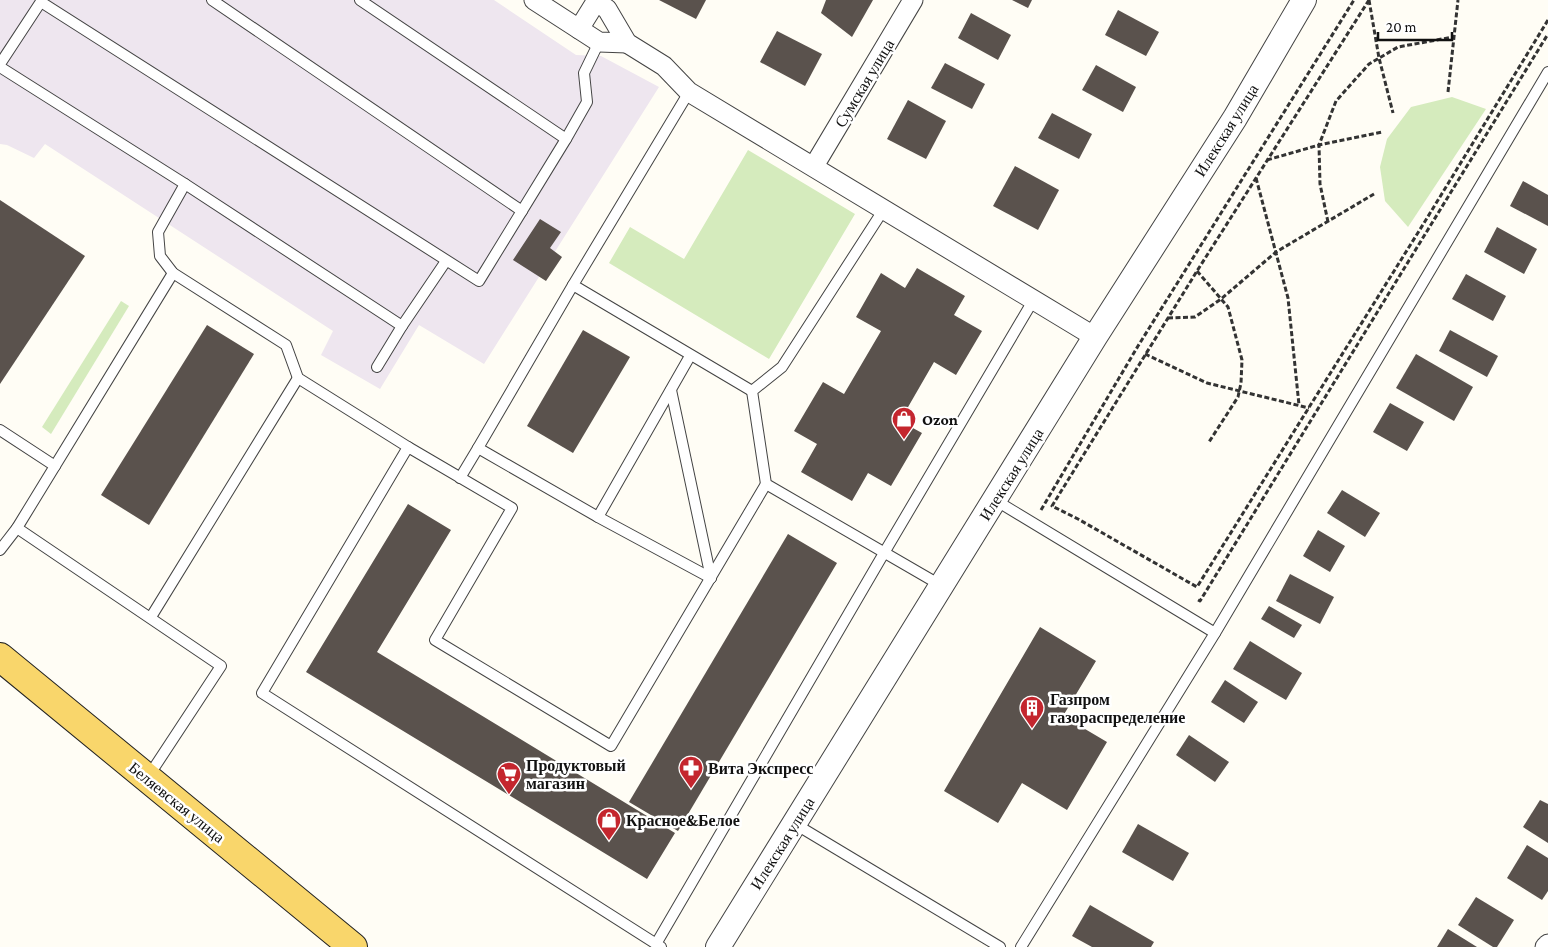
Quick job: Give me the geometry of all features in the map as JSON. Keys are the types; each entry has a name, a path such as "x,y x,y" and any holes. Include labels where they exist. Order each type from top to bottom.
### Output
{"main road":[{"name":"Беляевская улица","path":"0,657 353,947"}],"street":[{"path":"534,0 599,42 627,42"},
{"name":"Сумская улица","path":"814,166 913,0"},
{"name":"Илекская улица","path":"718,947 1095,336 1235,118 1304,0"},
{"path":"579,29 596,1 606,9 627,42 664,66 689,92 1095,336"}],"lane":[{"path":"212,0 522,211"},
{"path":"360,0 566,139"},
{"path":"402,326 0,65 42,1 478,281 587,102 584,73 599,42"},
{"path":"1021,947 1215,633 1548,72"},
{"path":"460,478 689,92"},
{"path":"186,184 158,232 160,256 173,273 286,345 298,378 408,448 512,508 435,640 611,746 766,484 752,391"},
{"path":"752,391 782,367 884,209"},
{"path":"377,367 446,261"},
{"path":"0,550 17,528 173,273"},
{"path":"573,285 752,391"},
{"path":"408,448 262,693 659,945 884,553 1034,299"},
{"path":"598,517 690,356"},
{"path":"151,617 298,378"},
{"path":"671,390 711,578"},
{"path":"0,430 55,466"},
{"path":"478,448 598,517 711,578"},
{"path":"766,484 942,586"},
{"path":"995,500 1215,633"},
{"path":"17,528 222,666 148,777"},
{"path":"795,824 1000,947"}],"path":[{"path":"1041,510 1138,346 1354,0"},
{"path":"1369,0 1379,58 1393,113"},
{"path":"1369,0 1266,160 1052,506 1197,587 1548,20"},
{"path":"1448,92 1458,0"},
{"path":"1200,601 1548,34"},
{"path":"1328,222 1320,184 1319,145 1336,101 1369,64 1398,47 1453,37"},
{"path":"1266,160 1319,145 1382,132"},
{"path":"1256,178 1288,298 1299,405"},
{"path":"1168,318 1195,317 1221,299 1276,252 1374,194"},
{"path":"1197,271 1228,307 1242,360 1238,398 1209,442"},
{"path":"1145,354 1207,383 1309,408"}],"shaded area":[{"path":"0,0 494,0 576,55 601,56 659,87 484,364 419,325 380,389 321,355 333,331 45,144 34,158 7,145 0,144"}],"green space":[{"path":"1452,97 1486,109 1408,227 1385,201 1380,167 1387,139 1411,107"},
{"path":"748,150 855,214 769,359 609,263 630,227 684,259"},
{"path":"121,301 129,306 51,434 42,427"}],"building":[{"path":"659,0 706,0 696,19"},
{"path":"826,0 873,0 852,37 821,13"},
{"path":"1012,0 1032,0 1028,8"},
{"path":"1118,10 1159,32 1146,56 1105,35"},
{"path":"971,13 1011,35 998,60 958,38"},
{"path":"777,31 822,54 805,86 760,62"},
{"path":"945,63 985,84 972,109 931,88"},
{"path":"1096,65 1136,87 1123,112 1082,90"},
{"path":"908,100 946,121 926,159 887,139"},
{"path":"1052,113 1092,134 1079,159 1038,138"},
{"path":"1015,166 1059,190 1038,230 993,206"},
{"path":"1523,181 1548,195 1548,226 1510,206"},
{"path":"0,200 85,256 0,384"},
{"path":"540,219 561,232 550,248 562,257 546,281 513,260"},
{"path":"1497,227 1537,249 1524,274 1484,252"},
{"path":"917,268 965,296 954,315 982,331 956,375 934,362 900,421 922,433 891,486 868,473 852,501 801,472 817,444 794,431 823,382 844,394 881,331 856,317 881,273 905,288"},
{"path":"1466,274 1506,296 1493,321 1452,299"},
{"path":"207,325 254,354 149,525 101,495"},
{"path":"583,330 630,357 573,453 527,426"},
{"path":"1450,330 1498,356 1487,377 1439,351"},
{"path":"1416,354 1473,387 1454,421 1396,388"},
{"path":"1390,403 1424,422 1407,451 1373,432"},
{"path":"1342,490 1380,513 1365,537 1327,513"},
{"path":"408,504 451,530 377,652 675,833 647,879 306,672"},
{"path":"1318,530 1345,546 1330,572 1303,556"},
{"path":"788,534 837,563 678,831 629,802"},
{"path":"1290,574 1334,597 1320,624 1276,601"},
{"path":"1269,606 1302,625 1294,638 1261,619"},
{"name":"Газпром газораспределение","path":"1040,627 1096,661 1063,716 1107,742 1067,810 1022,783 998,823 944,791"},
{"path":"1250,641 1302,673 1286,700 1233,669"},
{"path":"1225,680 1258,702 1244,723 1211,702"},
{"path":"1189,735 1229,762 1215,782 1176,755"},
{"path":"1540,800 1548,804 1548,843 1523,827"},
{"path":"1138,824 1189,853 1173,881 1122,852"},
{"path":"1527,845 1548,858 1548,891 1542,900 1507,878"},
{"path":"1476,897 1514,920 1497,947 1493,947 1458,925"},
{"path":"1090,905 1154,942 1151,947 1092,947 1072,936"},
{"path":"1448,929 1477,947 1437,947"}],"place":[{"name":"Ozon","path":"904,440"},
{"name":"Газпром газораспределение","path":"1032,729"},
{"name":"Вита Экспресс","path":"691,789"},
{"name":"Продуктовый магазин","path":"509,795"},
{"name":"Красное&Белое","path":"609,841"}]}
